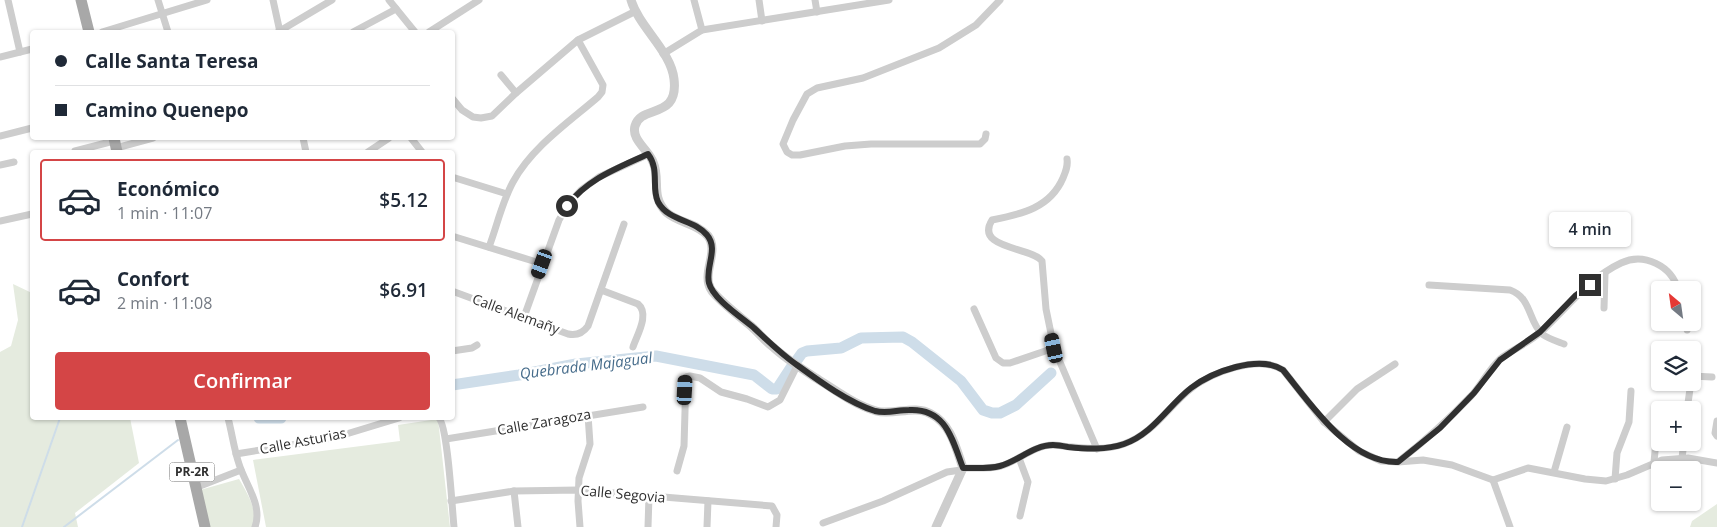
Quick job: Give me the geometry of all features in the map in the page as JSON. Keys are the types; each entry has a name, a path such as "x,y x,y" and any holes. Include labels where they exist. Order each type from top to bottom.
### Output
{"main road":[{"path":"81,0 88,30"},
{"name":"PR-2R","path":"180,420 205,527"}],"street":[{"path":"8,0 20,52"},
{"path":"158,0 167,30"},
{"path":"109,30 207,0"},
{"path":"273,0 279,30"},
{"path":"317,0 318,9"},
{"path":"282,30 332,0"},
{"path":"389,0 413,30"},
{"path":"433,30 479,0"},
{"path":"631,0 663,54 674,78 673,97 667,105 642,117 638,120 634,129 636,136 654,164 656,194 659,203 670,216 697,228 710,240 712,248 708,278 710,288 774,349 850,400 868,408 882,412 924,410 945,424 962,469 936,527"},
{"path":"694,0 702,30"},
{"path":"759,0 762,20"},
{"path":"815,0 817,12"},
{"path":"663,54 702,30 873,1 889,0"},
{"path":"986,134 985,139 980,144 871,144 845,146 800,155 792,155 787,152 784,144 793,120 807,94 817,88 863,78 939,48 976,25 1000,0"},
{"path":"357,30 396,9"},
{"path":"455,101 468,115 481,118 492,116 578,40 636,11"},
{"path":"489,247 507,194 518,174 534,154 602,92 603,85 578,40"},
{"path":"0,57 30,50"},
{"path":"502,75 516,93"},
{"path":"0,136 30,128"},
{"path":"82,150 142,140"},
{"path":"371,150 386,140"},
{"path":"413,140 420,150"},
{"path":"524,317 559,220 576,196 599,177 648,154"},
{"path":"1067,159 1067,169 1059,187 1044,203 1006,218 992,220 989,228 991,236 1002,246 1036,255 1042,261 1046,309 1054,348 1097,449"},
{"path":"0,165 14,162"},
{"path":"455,178 507,194"},
{"path":"0,221 30,214"},
{"name":"Calle Alemañy","path":"455,292 568,334 578,334 588,326 624,224"},
{"path":"455,237 542,264"},
{"path":"1398,462 1440,428 1474,393 1500,360 1540,332 1575,296 1622,262 1636,259 1651,261 1665,269 1673,276 1675,281"},
{"path":"1604,308 1605,274"},
{"path":"1429,285 1510,290 1516,293 1526,304 1540,332 1550,340 1564,344"},
{"path":"601,290 638,304 643,308 644,316 633,347"},
{"path":"974,309 996,358 1003,363 1010,363 1054,348"},
{"path":"455,351 472,348 477,345"},
{"path":"823,523 883,501 947,472 994,467 1019,458 1041,447 1054,444 1085,449 1116,446 1147,432 1183,395 1199,383 1228,371 1254,364 1275,365 1283,370 1324,422 1359,451 1381,462 1423,460 1452,466 1493,480 1528,468 1606,481 1651,463"},
{"path":"1324,422 1357,389 1395,364"},
{"path":"677,471 684,446 684,401 687,376 700,378 721,392 768,407 780,400 797,366"},
{"path":"1701,376 1712,377"},
{"path":"1615,479 1617,453 1629,422 1631,391"},
{"name":"Calle Zaragoza","path":"446,439 643,407"},
{"path":"580,527 578,490 580,473 590,444 588,415"},
{"path":"228,420 241,470 253,496 257,516 255,527"},
{"name":"Calle Asturias","path":"236,454 329,438 392,420"},
{"path":"441,420 446,439 454,527"},
{"path":"1716,421 1717,436"},
{"path":"1554,472 1566,428"},
{"path":"1682,458 1683,451"},
{"path":"1019,458 1028,482 1020,516"},
{"path":"1661,461 1682,458 1717,463"},
{"path":"195,488 241,470"},
{"path":"1493,480 1510,527"},
{"path":"514,491 518,527"},
{"name":"Calle Segovia","path":"451,501 514,491 601,491 772,506 777,515 776,527"},
{"path":"648,496 648,527"},
{"path":"708,501 708,527"}],"shaded area":[{"path":"13,284 30,292 30,420 130,420 139,463 75,513 78,527 0,527 0,352 11,346 18,320"},
{"path":"438,420 450,527 266,527 253,460 400,441 398,425"},
{"path":"239,479 253,509 254,521 252,527 209,527 200,490"},
{"path":"1717,504 1717,527 1690,527 1692,521"}],"waterway":[{"name":"Quebrada Majagual","path":"797,360 802,353 807,351 841,348 861,338 903,337 961,381 983,410 992,413 1000,413 1016,405 1051,373"},
{"name":"Quebrada Majagual","path":"455,385 576,364 656,356 754,375 772,389 777,389 792,366"},
{"path":"22,527 59,420"},
{"name":"Quebrada Majagual","path":"64,527 178,440"}],"route":[{"path":"567,206 581,190 594,180 648,154 654,164 656,194 659,203 670,216 703,231 712,244 708,278 713,292 774,349 850,400 882,412 924,410 932,414 945,424 963,468 1002,466 1041,447 1054,444 1097,449 1127,443 1147,432 1183,395 1199,383 1215,375 1254,364 1275,365 1283,370 1324,422 1359,451 1381,462 1398,462 1440,428 1474,393 1500,360 1540,332 1575,296 1590,285"}]}
